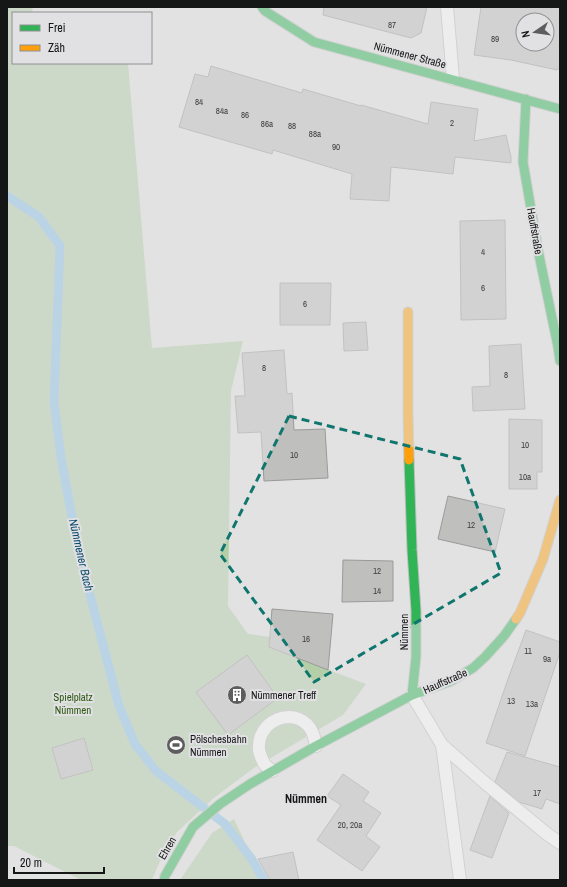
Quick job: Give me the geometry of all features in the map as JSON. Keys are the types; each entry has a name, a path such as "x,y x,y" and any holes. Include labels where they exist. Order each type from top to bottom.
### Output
{"street":[{"name":"Nümmener Straße","path":"262,7 265,11 314,42 560,108"},
{"name":"Hauffstraße","path":"526,99 524,162 538,250 560,361"},
{"name":"Nümmen","path":"408,312 408,413 412,550 416,611 416,657 412,695"},
{"name":"Hauffstraße","path":"412,695 451,680 474,668 504,636 520,613 543,559 560,500"},
{"path":"272,771 412,695"},
{"name":"Ehren","path":"164,880 195,825 220,804 272,771"}],"lane":[{"path":"448,7 453,79"},
{"name":"Hauffstraße","path":"412,695 442,745 518,811 560,843"},
{"path":"272,771 260,756 259,746 261,736 265,728 273,721 283,718 292,718 302,721 310,728 314,736 316,746"},
{"path":"442,745 460,880"}],"highlighted area":[{"path":"289,416 460,459 501,573 314,682 220,554"}],"green space":[{"name":"Spielplatz Nümmen","path":"7,7 33,7 32,12 12,12 12,64 128,64 152,348 243,341 231,391 228,606 248,634 290,641 289,655 366,684 343,715 254,768 215,797 177,832 163,854 152,880 81,880 14,846 7,846"},
{"path":"234,819 263,880 180,880 212,833"}],"building":[{"path":"324,7 427,7 421,33 411,38 323,15"},
{"path":"481,7 560,7 560,69 557,70 511,60 474,55"},
{"path":"211,66 302,93 303,89 428,124 431,102 478,109 474,141 506,135 511,163 455,157 453,174 391,167 389,201 350,199 352,174 273,150 272,154 179,127 195,74 208,77"},
{"path":"505,220 506,319 461,320 460,221"},
{"path":"280,283 331,283 330,325 280,325"},
{"path":"366,322 368,350 344,351 343,323"},
{"path":"521,344 525,409 473,411 472,387 490,386 489,346"},
{"path":"284,350 287,394 292,393 294,430 325,429 328,478 264,481 261,432 238,433 235,396 245,396 242,353"},
{"path":"509,419 542,420 542,472 537,472 537,489 509,489"},
{"path":"448,496 505,509 495,552 438,539"},
{"path":"343,560 393,561 393,601 342,602"},
{"path":"272,609 333,614 328,670 269,647"},
{"path":"526,630 560,642 560,652 525,756 486,743"},
{"name":"Nümmener Treff","path":"247,655 278,698 228,735 196,692"},
{"path":"84,738 93,770 61,779 52,748"},
{"path":"507,752 560,767 560,804 546,799 542,809 519,802 495,782"},
{"path":"343,774 369,792 363,801 381,813 366,836 380,847 362,871 317,840 341,805 327,796"},
{"path":"490,796 509,813 492,858 470,850"},
{"path":"293,852 299,880 270,880 258,859"}],"waterway":[{"name":"Nümmener Bach","path":"7,196 39,217 60,246 54,402 61,458 78,549 119,706 135,744 156,771 225,824 251,858 264,880"}],"traffic: fast":[{"path":"262,7 265,11 314,42 560,109"},
{"path":"526,99 523,162 538,250 560,361"},
{"path":"409,460 416,611 416,657 412,695"},
{"path":"164,880 193,827 220,804 250,784 316,746 412,695 451,681 473,668 504,636 516,619"}],"traffic: slow":[{"path":"408,312 409,460"},
{"path":"516,619 543,559 560,500"}],"place":[{"name":"Nümmener Treff","path":"237,695"},
{"name":"Pölschesbahn Nümmen","path":"176,745"}],"district":[{"name":"Nümmen","path":"306,799"}]}
